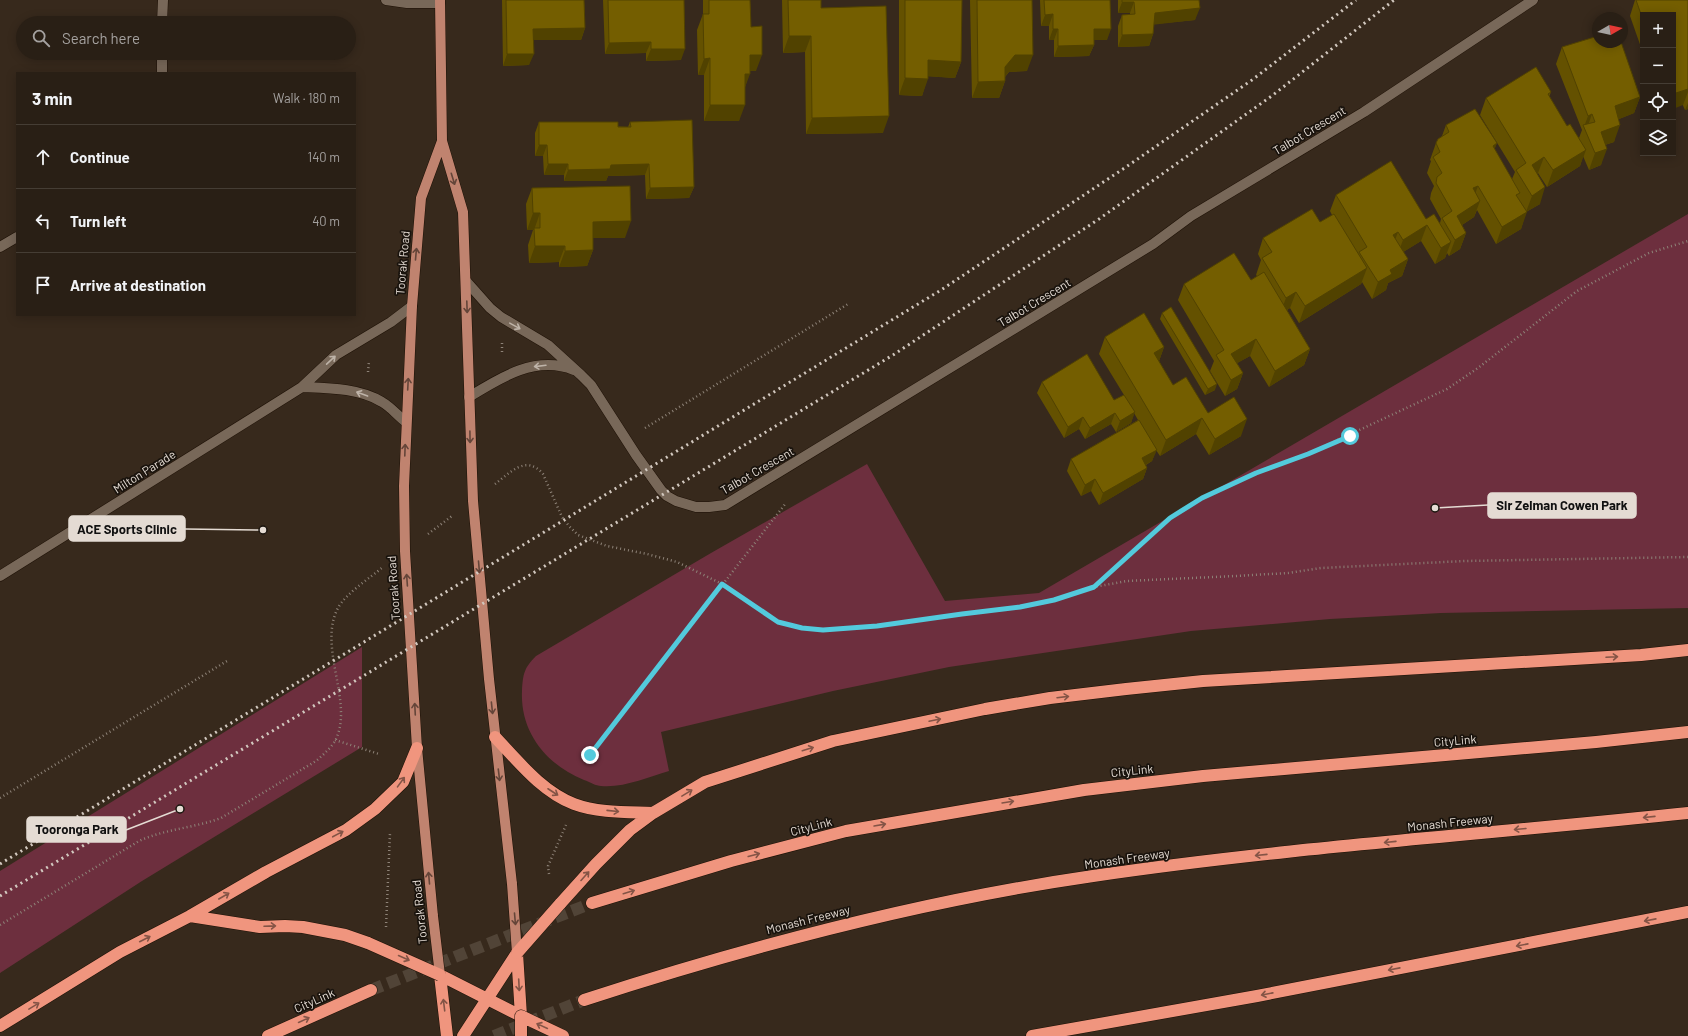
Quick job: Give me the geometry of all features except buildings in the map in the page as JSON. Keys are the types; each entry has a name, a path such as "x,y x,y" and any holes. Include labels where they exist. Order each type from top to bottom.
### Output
{"highway":[{"path":"463,1036 518,953 560,904 630,830 705,782 833,741 985,709 1050,698 1203,681 1641,655 1688,650"},
{"name":"CityLink","path":"592,903 731,861 846,831 1084,790 1203,776 1596,742 1688,732"},
{"path":"494,737 537,780 561,798 575,804 595,809 653,814"},
{"path":"0,1026 120,952 190,916 266,872 346,830 375,809 403,782 417,748"},
{"name":"Monash Freeway","path":"584,1000 752,948 851,922 974,897 1091,876 1208,861 1688,813"},
{"path":"1032,1036 1257,996 1688,912"},
{"path":"190,916 260,927 303,927 345,935 368,943 440,975 487,1000 563,1036"},
{"name":"Toorak Road","path":"518,953 521,1036"},
{"name":"Toorak Road","path":"440,975 447,1036"},
{"name":"CityLink","path":"268,1036 371,990"}],"main road":[{"name":"Toorak Road","path":"440,1 442,141 463,212 473,501 494,737 512,884 518,953"},
{"name":"Toorak Road","path":"440,975 417,748 405,551 404,486 412,306 421,198 442,141"}],"street":[{"path":"162,16 163,0"},
{"path":"386,0 406,3 440,1"},
{"name":"Talbot Crescent","path":"466,281 501,318 548,345 578,371 591,386 661,490 671,498 684,504 696,507 725,505 1153,244 1191,216 1364,112 1533,0"},
{"path":"162,60 162,72"},
{"path":"0,247 16,238"},
{"name":"Milton Parade","path":"0,576 302,387 336,355 391,322 412,306"},
{"path":"470,396 503,377 528,368 554,364 578,371"},
{"path":"302,387 329,388 358,392 382,402 406,422"}],"path":[{"path":"1094,587 1170,518 1202,498 1256,473 1308,454 1447,389 1478,368 1577,291 1649,253 1688,241"},
{"path":"626,439 848,304"},
{"path":"502,340 502,362"},
{"path":"0,925 139,841 160,833 206,823 221,818 316,760 328,751 336,740 341,722 332,643 334,619 338,608 346,598 405,551 516,468 523,465 532,465 538,468 547,479 562,517 578,535 607,546 652,555 677,562 722,584 778,622 802,628 823,630 877,626 1020,607 1054,600 1094,587 1127,581 1243,576 1347,566 1465,561 1688,557"},
{"path":"590,755 786,503"},
{"path":"0,798 227,661"},
{"path":"336,740 379,754"},
{"path":"549,873 548,866 568,819"},
{"path":"386,927 390,833"}],"shaded area":[{"path":"1688,214 1688,608 1441,613 1330,619 1191,631 949,667 833,691 661,732 669,771 636,782 610,786 601,786 584,780 558,766 538,746 531,734 526,721 522,691 525,672 529,664 536,656 711,553 867,464 945,601 1039,593"},
{"path":"362,647 362,747 142,881 0,973 0,871"}],"tunnel":[{"path":"371,990 592,903"},
{"path":"494,1036 584,1000"}],"railway":[{"path":"0,864 941,290 1126,167 1252,80 1356,0"},
{"path":"0,896 893,355 1099,219 1273,95 1394,0"}],"place":[{"name":"Sir Zelman Cowen Park","path":"1435,508"},
{"name":"ACE Sports Clinic","path":"263,530"},
{"name":"Tooronga Park","path":"180,809"}],"route":[{"path":"590,755 722,584 778,622 802,628 823,630 877,626 1020,607 1054,600 1094,587 1170,518 1202,498 1256,473 1308,454 1350,436"}]}
